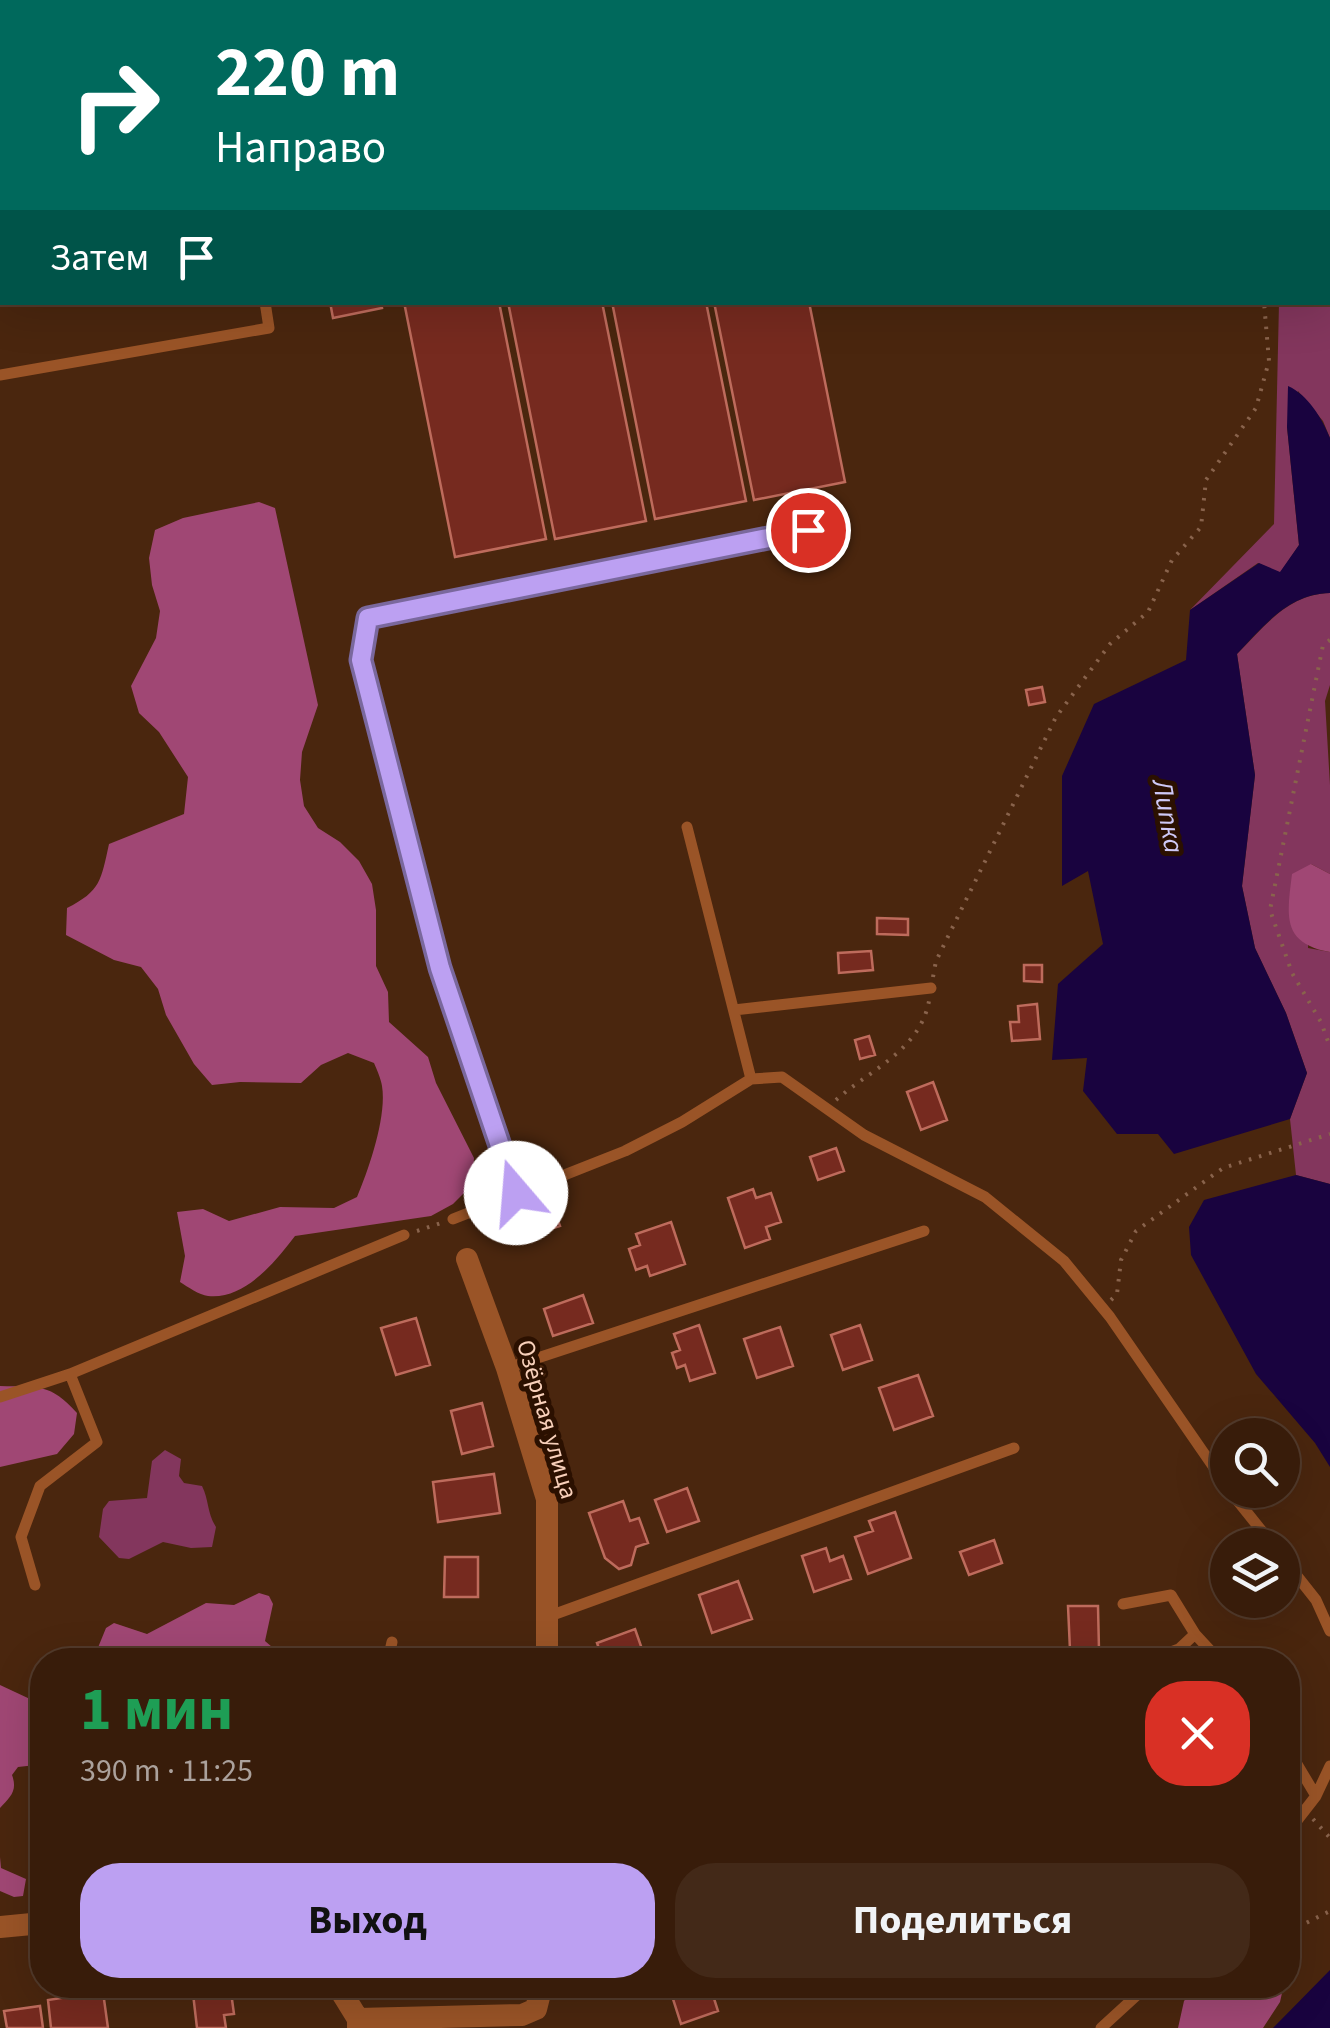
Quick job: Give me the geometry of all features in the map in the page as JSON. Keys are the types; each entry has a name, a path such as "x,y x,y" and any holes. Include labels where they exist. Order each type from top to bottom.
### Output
{"street":[{"name":"Озёрная улица","path":"468,1259 547,1499 547,1648"},
{"path":"0,1927 30,1924"},
{"path":"345,1998 358,2023 522,2015 536,2010 539,1998"}],"lane":[{"path":"0,375 269,328 266,305"},
{"path":"516,1193 440,968 361,660 368,618 808,530"},
{"path":"687,826 751,1079"},
{"path":"734,1010 931,988"},
{"path":"453,1219 625,1151 682,1122 751,1079 782,1077 864,1134 986,1197 1064,1261 1104,1308 1210,1463"},
{"path":"507,1368 924,1231"},
{"path":"0,1397 70,1374 404,1236"},
{"path":"34,1586 21,1537 40,1486 97,1442 70,1374"},
{"path":"547,1618 1014,1448"},
{"path":"1243,1508 1259,1528"},
{"path":"1300,1580 1316,1600 1330,1631"},
{"path":"1122,1604 1171,1595 1207,1648"},
{"path":"1182,1648 1195,1634"},
{"path":"391,1648 392,1642"},
{"path":"1300,1816 1316,1796 1330,1766"},
{"path":"1300,1769 1316,1796"},
{"path":"1101,2028 1134,1998"}],"path":[{"path":"825,1110 860,1079 906,1048 926,1016 936,961 1056,717 1110,644 1148,612 1172,560 1201,527 1206,480 1256,408 1265,377 1269,361 1264,305"},
{"path":"1330,640 1323,645 1270,910 1292,973 1321,1022 1330,1046"},
{"path":"1104,1308 1117,1294 1121,1260 1136,1231 1223,1168 1330,1134"},
{"path":"404,1236 453,1219"},
{"path":"1305,1810 1330,1838"},
{"path":"1300,1926 1330,1912"}],"shaded area":[{"path":"1279,305 1330,305 1330,438 1323,421 1298,391 1287,427 1299,545 1280,573 1258,563 1190,610 1274,524"},
{"path":"259,502 275,508 318,705 302,752 300,780 304,806 318,828 359,861 372,884 376,966 388,992 389,1022 428,1057 436,1083 474,1158 472,1185 453,1204 431,1216 295,1236 247,1286 222,1296 208,1296 180,1282 185,1256 177,1212 203,1209 229,1221 280,1207 334,1208 357,1197 379,1127 383,1098 379,1074 374,1063 348,1053 321,1065 301,1083 212,1085 194,1064 166,1015 158,989 141,967 114,960 66,935 67,908 87,896 98,883 109,844 184,814 188,777 159,732 139,713 131,686 156,638 160,611 149,558 155,530 183,518"},
{"path":"1330,593 1330,685 1325,701 1330,874 1311,864 1308,948 1330,952 1330,1184 1296,1175 1290,1119 1307,1073 1286,1013 1255,948 1242,886 1255,775 1237,654 1290,605"},
{"path":"1311,864 1330,874 1330,952 1303,942 1291,925 1292,874"},
{"path":"0,1386 43,1389 59,1396 77,1413 74,1434 57,1454 0,1467"},
{"path":"165,1450 181,1459 179,1476 184,1483 202,1486 216,1527 212,1547 191,1548 163,1542 129,1559 119,1558 99,1537 103,1509 109,1501 147,1498 152,1461"},
{"path":"259,1593 269,1596 273,1604 265,1641 276,1648 98,1648 106,1628 114,1623 147,1634 206,1603 234,1605"},
{"path":"0,1685 30,1699 30,1766 18,1767 12,1775 12,1793 0,1808"},
{"path":"0,1857 1,1868 26,1879 23,1896 0,1891"},
{"path":"1281,1998 1263,2028 1178,2028 1184,2001"}],"water":[{"name":"Липка","path":"1288,386 1314,408 1330,438 1330,593 1289,605 1237,654 1255,775 1242,886 1255,948 1286,1013 1307,1073 1290,1119 1174,1154 1158,1134 1117,1134 1083,1091 1087,1058 1052,1060 1058,984 1103,944 1088,871 1062,886 1062,776 1094,704 1186,660 1190,610 1259,563 1280,572 1299,545 1287,427"},
{"path":"1296,1175 1330,1184 1330,1467 1300,1425 1300,1418 1294,1418 1256,1374 1191,1255 1189,1227 1204,1200"},
{"path":"1330,1970 1330,2028 1273,2028"}],"building":[{"path":"331,305 382,305 382,308 333,318"},
{"path":"405,305 500,305 546,539 455,557"},
{"path":"509,305 603,305 646,521 555,539"},
{"path":"613,305 707,305 746,501 655,519"},
{"path":"715,305 810,305 845,482 754,500"},
{"path":"1042,687 1045,702 1029,705 1026,690"},
{"path":"877,918 908,919 908,935 877,934"},
{"path":"871,951 873,970 839,973 838,953"},
{"path":"1024,965 1042,965 1042,982 1024,981"},
{"path":"1037,1004 1040,1039 1012,1041 1010,1022 1019,1022 1018,1006"},
{"path":"869,1036 875,1055 860,1059 855,1040"},
{"path":"933,1082 947,1120 921,1130 907,1092"},
{"path":"836,1148 844,1171 818,1180 810,1157"},
{"path":"753,1189 756,1198 771,1193 781,1222 766,1227 770,1239 745,1248 728,1198"},
{"path":"552,1203 560,1226 517,1240 509,1218"},
{"path":"671,1222 685,1264 650,1276 647,1266 636,1270 629,1249 640,1245 636,1234"},
{"path":"583,1295 593,1323 553,1336 544,1309"},
{"path":"416,1318 430,1365 396,1375 381,1328"},
{"path":"699,1325 715,1373 690,1381 685,1365 677,1368 672,1353 680,1350 674,1334"},
{"path":"860,1325 872,1360 843,1370 831,1335"},
{"path":"780,1327 793,1366 757,1378 744,1339"},
{"path":"918,1375 933,1416 894,1430 879,1388"},
{"path":"482,1403 493,1446 462,1454 451,1411"},
{"path":"494,1474 500,1513 438,1522 433,1482"},
{"path":"687,1488 699,1521 667,1532 655,1500"},
{"path":"623,1501 630,1521 639,1518 648,1543 636,1547 631,1565 619,1569 605,1558 589,1513"},
{"path":"895,1512 911,1558 868,1574 855,1537 873,1531 869,1521"},
{"path":"994,1540 1002,1563 969,1575 960,1552"},
{"path":"826,1548 830,1561 843,1556 851,1579 814,1592 802,1556"},
{"path":"445,1557 478,1557 478,1597 444,1597"},
{"path":"738,1581 752,1619 712,1633 699,1595"},
{"path":"1068,1606 1098,1606 1099,1648 1070,1648"},
{"path":"635,1629 642,1648 599,1648 597,1643"},
{"path":"104,1998 108,2028 51,2028 48,2000"},
{"path":"194,1998 232,1998 234,2014 224,2015 226,2028 197,2028"},
{"path":"714,1998 718,2011 681,2024 673,1999"},
{"path":"40,2006 43,2028 7,2028 4,2011"}],"route":[{"path":"516,1193 440,968 361,660 368,618 808,530"}]}
